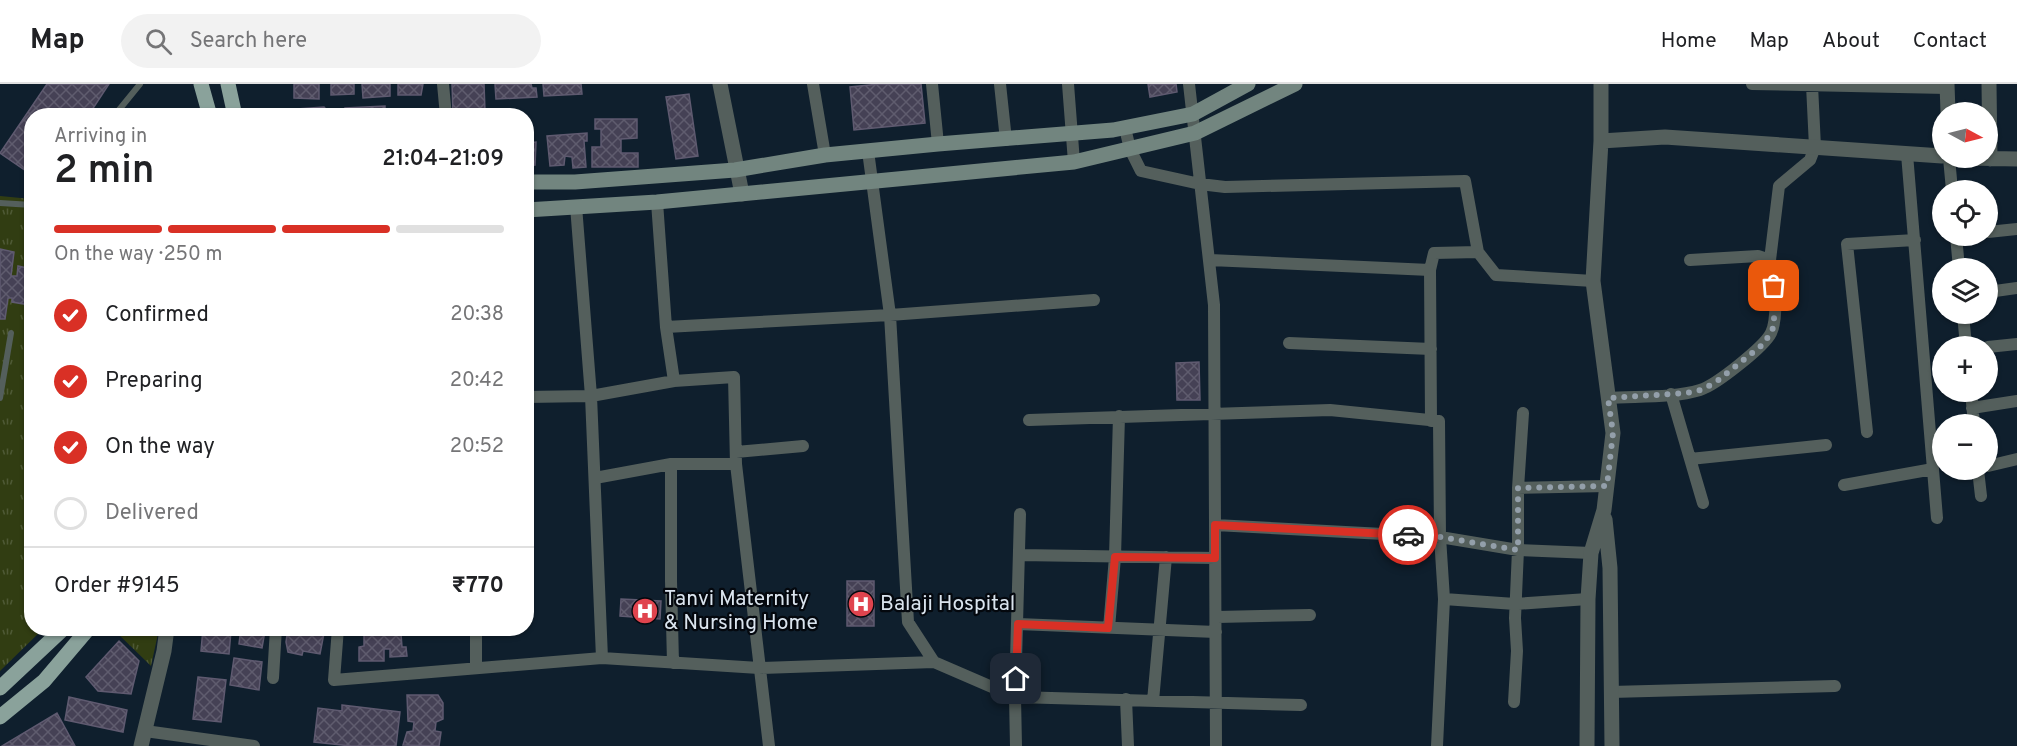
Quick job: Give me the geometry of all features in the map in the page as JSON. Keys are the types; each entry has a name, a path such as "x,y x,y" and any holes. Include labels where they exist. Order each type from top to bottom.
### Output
{"main road":[{"path":"201,84 208,108"},
{"path":"228,84 233,108"},
{"path":"534,182 574,182 735,170 825,155 938,144 1073,135 1125,128 1193,114 1248,84"},
{"path":"534,209 657,202 1074,162 1195,132 1294,84"},
{"path":"0,688 55,636"},
{"path":"0,717 44,681 82,636"}],"street":[{"path":"443,84 445,108"},
{"path":"720,84 735,170 742,194"},
{"path":"813,84 825,155"},
{"path":"932,84 938,144"},
{"path":"1000,84 1006,140"},
{"path":"1068,84 1074,162"},
{"path":"1189,84 1214,305 1216,746"},
{"path":"1587,746 1588,599 1591,553 1604,510 1613,433 1593,281 1601,84"},
{"path":"1752,84 1947,86 1948,102"},
{"path":"1989,84 1989,102"},
{"path":"1608,398 1701,390 1716,382 1768,339 1774,322 1774,269 1770,260 1779,186 1810,160 1815,147 1812,85"},
{"path":"1125,128 1130,149 1141,171 1200,184 1225,187 1465,181 1478,252 1496,275 1593,281"},
{"path":"1600,141 1665,137 1932,155"},
{"path":"868,151 890,315 908,622 934,662"},
{"path":"1907,154 1932,456"},
{"path":"1998,159 2017,159"},
{"path":"657,202 666,327 674,381"},
{"path":"576,206 591,396 602,658"},
{"path":"1998,231 2017,229"},
{"path":"1867,432 1847,244 1915,240"},
{"path":"1431,421 1430,270 1434,253 1478,252"},
{"path":"1689,260 1758,256 1770,260"},
{"path":"1210,260 1430,270"},
{"path":"1998,291 2017,288"},
{"path":"666,327 890,315 1094,300"},
{"path":"1289,343 1431,350"},
{"path":"1998,346 2017,344"},
{"path":"534,397 591,396 674,381 734,377 736,458 769,746"},
{"path":"1671,394 1703,503"},
{"path":"1972,408 2017,401"},
{"path":"1972,402 1973,414"},
{"path":"1029,420 1330,410 1439,421 1440,537 1444,599 1437,746"},
{"path":"1514,702 1517,651 1515,604 1518,488 1523,412"},
{"path":"1108,628 1115,557 1119,417"},
{"path":"1690,459 1827,445"},
{"path":"595,478 671,464 736,458 803,446"},
{"path":"1998,464 2017,459"},
{"path":"671,464 673,663"},
{"path":"1844,485 1932,469"},
{"path":"1934,480 1937,518"},
{"path":"1979,480 1981,496"},
{"path":"1518,488 1607,486"},
{"path":"1604,510 1610,568 1612,746"},
{"path":"1016,746 1015,698 1020,514"},
{"path":"1215,525 1440,537 1518,550 1591,553"},
{"path":"1019,555 1215,558"},
{"path":"1153,701 1166,557"},
{"path":"1444,599 1515,604 1588,599"},
{"path":"1217,617 1310,615"},
{"path":"1018,624 1216,632"},
{"path":"166,636 143,738 254,746"},
{"path":"273,678 276,636"},
{"path":"337,636 334,680 602,658 759,668 934,662 1015,698 1301,705"},
{"path":"476,636 476,668"},
{"path":"1611,692 1835,686"},
{"path":"1126,699 1128,746"}],"lane":[{"path":"120,108 140,84"},
{"path":"0,203 24,204"},
{"path":"0,398 11,333"}],"green space":[{"path":"0,196 24,198 24,636 36,636 0,671"},
{"path":"120,636 157,636 151,666"}],"building":[{"path":"47,84 109,84 93,108 31,108"},
{"path":"294,84 319,84 319,99 294,98"},
{"path":"331,84 354,84 354,94 331,95"},
{"path":"362,84 390,84 390,96 363,98"},
{"path":"398,84 423,84 421,95 398,95"},
{"path":"452,84 484,84 485,108 453,108"},
{"path":"495,84 531,84 532,88 536,88 537,97 496,99"},
{"path":"543,84 581,84 582,94 544,96"},
{"path":"921,84 925,123 854,130 850,87"},
{"path":"1148,84 1176,84 1177,92 1150,97"},
{"path":"689,94 698,156 676,159 666,97"},
{"path":"385,106 385,108 345,108"},
{"path":"24,118 24,170 0,153"},
{"path":"595,119 637,119 637,138 621,139 621,153 638,153 638,167 592,167 592,147 601,147 601,129 595,129"},
{"path":"587,133 587,141 584,141 586,167 573,168 572,157 565,156 564,165 550,166 547,136"},
{"path":"534,142 536,142 534,165"},
{"path":"0,249 14,252 11,276 17,276 18,266 24,267 24,304 12,302 12,298 8,298 5,319 0,319"},
{"path":"1199,362 1200,400 1177,400 1176,363"},
{"path":"847,581 874,581 874,626 847,626"},
{"path":"621,599 661,601 660,619 620,616"},
{"path":"202,636 231,636 229,654 201,651"},
{"path":"240,636 264,636 262,648 239,644"},
{"path":"287,636 323,636 320,654 303,651 302,655 288,652"},
{"path":"364,636 401,636 402,647 406,647 407,656 390,657 390,649 384,649 384,661 359,661 359,647 364,646"},
{"path":"119,641 139,661 131,694 98,691 86,677"},
{"path":"234,658 262,662 259,690 230,685"},
{"path":"198,677 226,680 221,722 193,719"},
{"path":"407,695 438,695 443,703 443,719 436,722 435,731 441,732 439,746 403,745 407,732 413,731 414,722 408,721"},
{"path":"69,697 127,710 123,732 65,720"},
{"path":"342,705 400,712 396,746 351,746 314,742 318,708 342,711"},
{"path":"57,713 75,746 2,746"}],"way so far":[{"path":"1408,535 1440,537 1518,550 1518,488 1607,486 1613,433 1608,398 1686,393 1701,390 1716,382 1768,339 1774,322 1774,286"}],"place":[{"name":"Balaji Hospital","path":"861,604"},
{"name":"Tanvi Maternity & Nursing Home","path":"645,611"}],"route":[{"path":"1016,679 1018,624 1108,628 1115,557 1215,558 1215,525 1408,535"}]}
